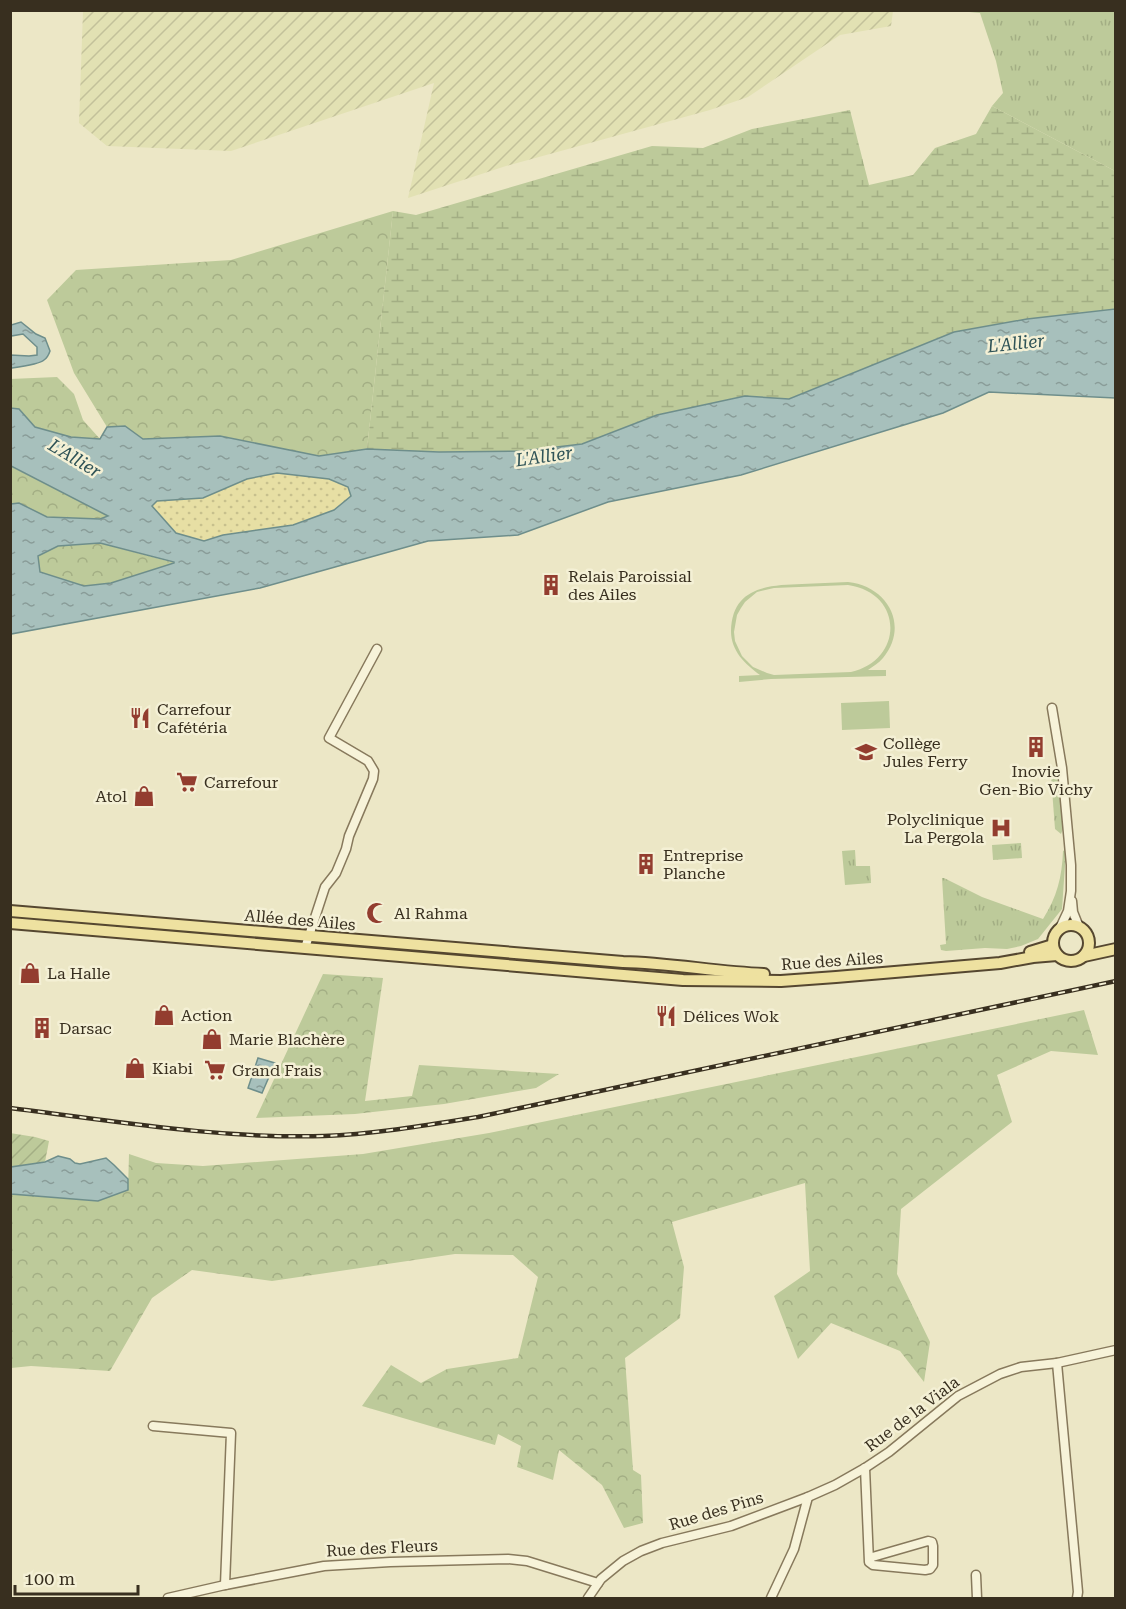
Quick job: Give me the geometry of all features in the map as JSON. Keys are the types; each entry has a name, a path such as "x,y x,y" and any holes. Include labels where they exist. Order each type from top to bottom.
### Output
{"main road":[{"name":"Allée des Ailes","path":"10,911 622,962"},
{"name":"Allée des Ailes","path":"10,923 608,974"},
{"path":"1083,956 1089,946 1087,935 1079,927 1069,925 1060,928 1054,936 1055,950 1067,961 1116,947"},
{"path":"1089,941 1116,947"},
{"name":"Rue des Ailes","path":"622,962 730,973 781,975 1000,958 1033,951 1055,950"},
{"name":"Rue des Ailes","path":"608,974 730,982 781,981 1000,963 1055,950"}],"street":[{"path":"305,948 325,887 336,873 373,779 374,771 368,761 329,738 377,649"},
{"path":"1052,708 1067,816 1073,912 1079,927"},
{"path":"1060,928 1068,911 1071,891"},
{"name":"Rue de la Viala","path":"865,1468 889,1452 958,1396 1000,1374 1021,1367 1057,1363 1116,1350"},
{"path":"1057,1363 1077,1599"},
{"path":"153,1426 231,1433 225,1585"},
{"path":"865,1468 869,1562 873,1565 925,1570 933,1566 933,1546 932,1542 928,1541 869,1558"},
{"name":"Rue des Pins","path":"588,1599 598,1583 623,1561 641,1551 662,1543 731,1526 808,1497 865,1468"},
{"path":"771,1599 794,1549 808,1497"},
{"name":"Rue des Fleurs","path":"168,1599 225,1585 344,1564 508,1558 527,1561 598,1583"},
{"path":"975,1575 977,1599"}],"green space":[{"path":"83,10 893,11 891,26 840,35 748,97 710,110 506,166 408,198 434,83 231,151 107,146 79,123"},
{"path":"958,11 1115,11 1115,171 992,106 1003,93 996,61 980,13"},
{"path":"992,106 1115,171 1115,309 1027,319 954,332 789,399 745,396 657,415 582,444 523,451 439,452 367,449 393,211 416,215 652,146 703,148 752,129 850,110 869,185 913,175 935,148 976,134"},
{"path":"393,211 367,449 319,456 220,436 142,439 125,426 107,427 74,373 47,300 76,270 231,260"},
{"path":"57,377 74,394 83,420 100,439 71,437 35,427 19,409 11,408 10,379"},
{"path":"10,466 109,516 100,519 47,517 19,503 11,504"},
{"path":"100,543 175,563 111,583 84,586 40,572 38,556 58,546"},
{"path":"848,582 874,591 890,609 894,621 891,645 881,660 868,670 886,670 886,676 739,682 739,676 760,675 740,656 733,645 731,631 733,616 745,597 754,591 777,586","holes":["848,585 866,591 880,600 888,613 890,627 888,641 881,654 868,665 851,672 774,675 753,667 742,656 735,641 737,615 745,602 757,592 774,588"]},
{"path":"889,701 890,728 842,730 841,703"},
{"path":"1057,774 1063,829 1061,834 1055,829 1051,776"},
{"path":"1021,843 1022,858 993,860 992,845"},
{"path":"855,850 856,866 870,866 871,883 845,885 842,851"},
{"path":"1065,850 1062,909 1038,939 1007,949 941,950 940,945 946,944 942,878 982,897 1043,919 1058,886"},
{"path":"323,974 383,978 365,1101 412,1096 419,1065 559,1074 536,1088 444,1104 355,1114 256,1118"},
{"path":"1084,1010 1098,1055 1051,1051 997,1075 1012,1122 901,1209 897,1274 930,1342 924,1382 900,1351 831,1323 798,1359 774,1296 810,1271 805,1183 672,1222 684,1267 680,1318 625,1358 633,1470 641,1475 643,1523 624,1528 602,1485 559,1450 553,1480 517,1467 521,1446 498,1434 495,1445 362,1406 391,1365 421,1383 447,1369 518,1358 538,1277 513,1255 455,1254 272,1281 192,1270 152,1298 110,1371 31,1366 11,1368 11,1194 98,1201 128,1190 129,1154 156,1163 203,1166 363,1154 489,1133"},
{"path":"10,1133 49,1141 45,1162 11,1167"}],"sand":[{"path":"277,473 329,479 348,487 351,496 334,510 293,525 223,535 204,541 176,533 152,505 157,501 203,498 247,479"}],"water":[{"name":"L'Allier","path":"1115,309 1115,398 989,392 943,413 741,475 608,502 518,535 428,541 260,588 11,634 11,504 19,503 47,517 100,519 108,516 11,466 11,408 19,409 35,427 71,437 100,439 107,427 125,426 143,439 220,436 319,456 367,449 439,452 523,451 582,444 657,415 745,396 789,399 954,332 1027,319","holes":["277,473 329,479 348,487 351,496 334,510 293,525 223,535 204,541 176,533 152,506 157,501 203,498 247,479","100,543 174,562 174,563 111,583 84,586 40,572 38,556 58,546"]},
{"path":"21,322 45,338 50,351 42,361 12,368 11,355 37,355 37,347 23,334 11,336 11,325"},
{"path":"258,1058 275,1063 262,1093 248,1088"},
{"path":"58,1156 80,1164 106,1158 128,1179 128,1190 98,1201 11,1194 11,1167 45,1162"}],"railway":[{"path":"10,1108 167,1128 245,1135 324,1136 382,1131 478,1117 1116,981"}],"place":[{"name":"Relais Paroissial des Ailes","path":"551,585"},
{"name":"Carrefour Cafétéria","path":"140,718"},
{"name":"Inovie Gen-Bio Vichy","path":"1036,747"},
{"name":"Collège Jules Ferry","path":"866,752"},
{"name":"Carrefour","path":"187,782"},
{"name":"Atol","path":"144,796"},
{"name":"Polyclinique La Pergola","path":"1001,828"},
{"name":"Entreprise Planche","path":"646,864"},
{"name":"Al Rahma","path":"377,913"},
{"name":"La Halle","path":"30,973"},
{"name":"Action","path":"164,1015"},
{"name":"Délices Wok","path":"666,1016"},
{"name":"Darsac","path":"42,1028"},
{"name":"Marie Blachère","path":"212,1039"},
{"name":"Kiabi","path":"135,1068"},
{"name":"Grand Frais","path":"215,1070"}]}
